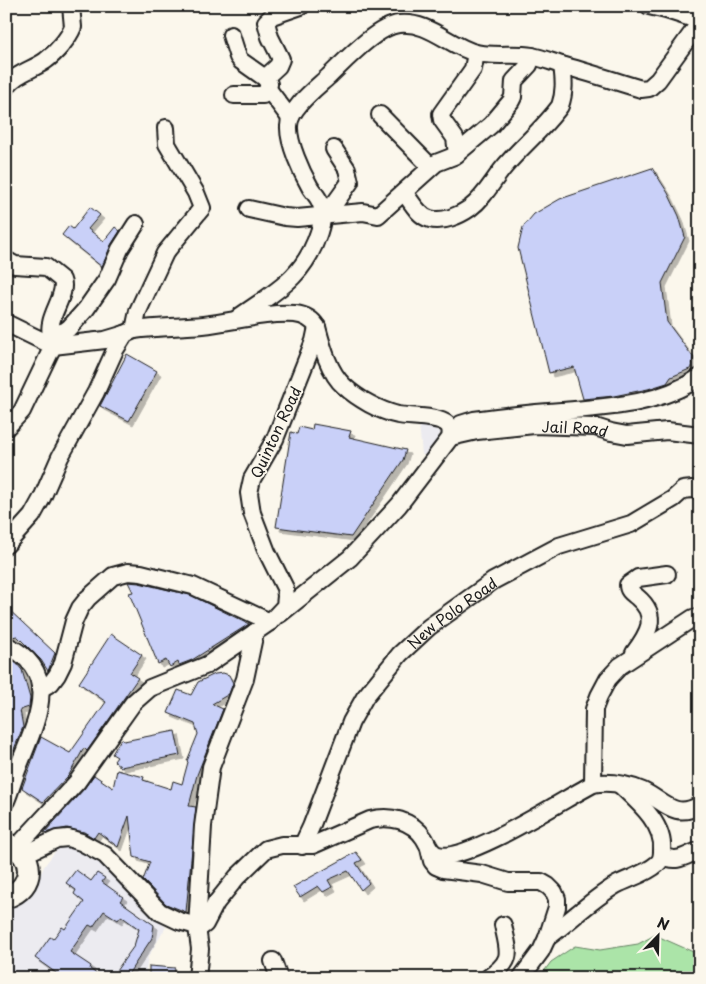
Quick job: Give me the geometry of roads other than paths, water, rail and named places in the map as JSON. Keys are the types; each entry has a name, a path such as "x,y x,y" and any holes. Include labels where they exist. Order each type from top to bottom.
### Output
{"main road":[{"path":"6,897 14,895 25,884 29,869 15,849"}],"street":[{"path":"9,79 45,61 63,43 73,27 71,6"},
{"path":"234,95 263,95 266,83 281,59 270,37 266,22 272,16 301,6"},
{"path":"235,320 288,283 297,274 315,244 322,223 323,213 320,202 297,160 289,128 290,118 315,88 381,30 399,24 422,26 464,48 476,52 532,56 641,89 649,88 658,80 700,22 648,6"},
{"path":"231,35 238,57 266,83 290,118"},
{"path":"457,154 455,138 442,120 441,114 474,69 476,52"},
{"path":"249,209 285,217 323,213 363,212 378,215 431,167 457,154 491,125 513,98 514,81 529,66 532,56"},
{"path":"404,192 420,214 429,219 448,218 471,207 482,197 505,166 560,106 564,82 562,65"},
{"path":"380,114 431,167"},
{"path":"6,545 32,516 42,498 60,457 90,404 110,359 130,332 165,254 202,208 196,193 167,144 166,128"},
{"path":"323,213 335,203 350,182 347,169 334,149"},
{"path":"50,341 69,328 86,309 107,279 120,250 136,224"},
{"path":"6,260 15,265 46,267 62,280 63,288 50,324 50,341 22,410 6,428"},
{"path":"6,323 50,341 104,340 130,332 295,314 306,317 314,322 333,370 343,385 358,396 396,414 430,418 444,422 448,425 450,436"},
{"name":"Quinton Road","path":"15,849 76,782 133,703 150,688 207,665 271,621 285,606 285,588 252,513 249,493 252,479 274,439 290,404 317,333 317,327"},
{"path":"40,689 51,683 60,669 80,608 88,598 113,576 128,572 141,573 193,586 271,621 350,558 399,505 461,424 474,420 609,407 646,400 685,388 700,377"},
{"name":"Jail Road","path":"450,436 476,431 534,425 595,427 610,432 627,434 667,431 700,435"},
{"name":"New Polo Road","path":"302,846 351,722 365,697 400,654 429,627 493,581 559,546 631,524 673,499 683,490 692,489 700,492"},
{"path":"628,661 647,633 650,622 645,605 629,590 628,585 638,578 667,574"},
{"path":"593,784 594,708 608,679 620,666 693,618"},
{"path":"197,978 200,949 197,927 203,826 211,767 245,679 255,632"},
{"path":"6,645 18,650 31,664 38,678 42,701 39,714 6,801"},
{"path":"429,848 439,856 457,853 474,847 513,829 593,784 608,782 644,792 678,811 700,805"},
{"path":"547,938 600,895 617,884 658,864 662,856 663,846 660,833 653,821 645,810 620,786"},
{"path":"15,849 57,839 68,838 81,842 105,856 160,912 197,927 205,924 216,904 237,876 260,853 272,846 313,845 370,820 390,818 403,821 413,826 424,838 432,861 436,866 452,871 482,874 508,882 541,882 548,886 557,899 557,907 541,951 521,978"},
{"path":"662,856 671,860 678,860 700,850"},
{"path":"488,978 506,962 508,951 503,925"},
{"path":"273,961 279,978"}]}
